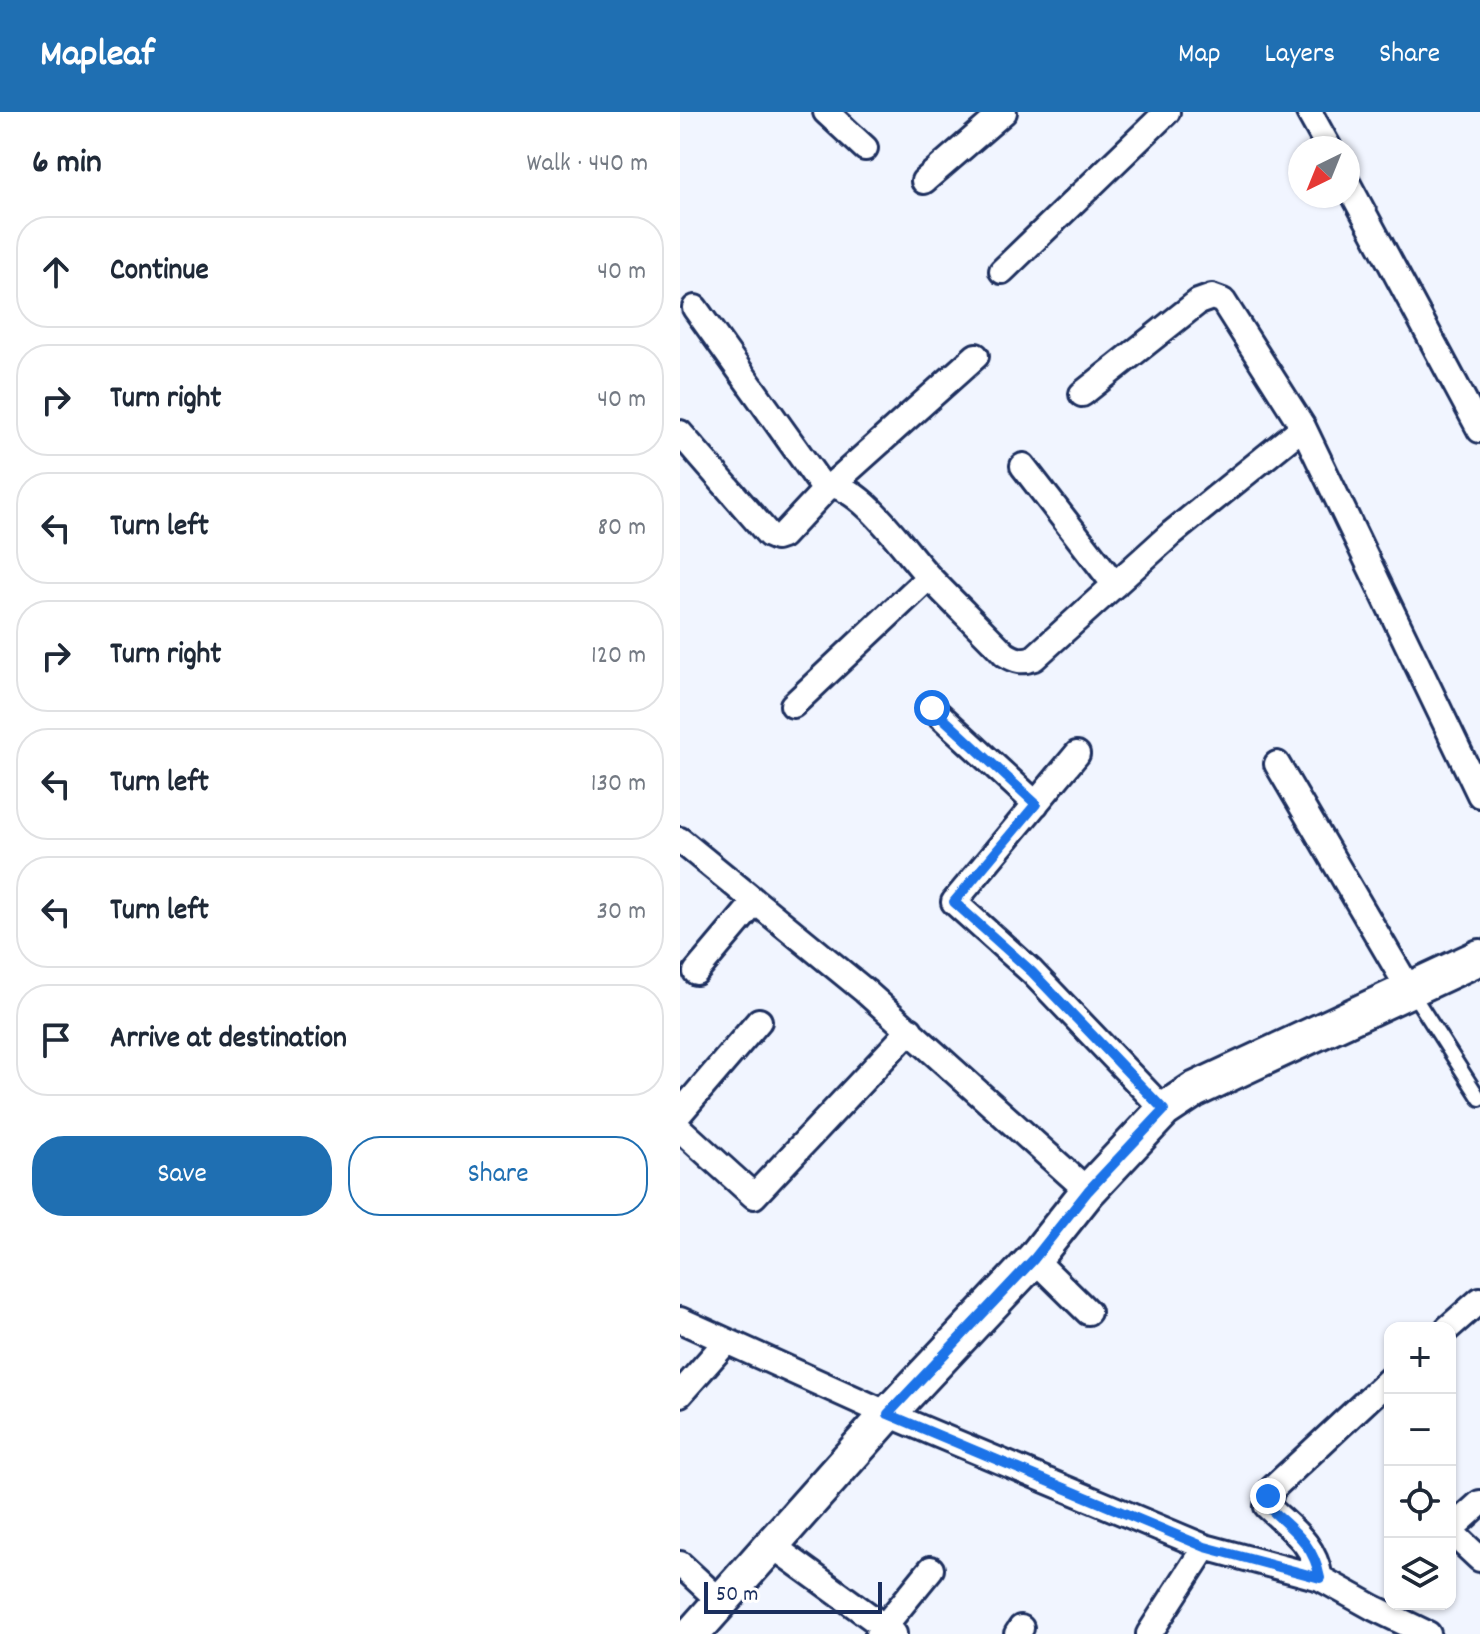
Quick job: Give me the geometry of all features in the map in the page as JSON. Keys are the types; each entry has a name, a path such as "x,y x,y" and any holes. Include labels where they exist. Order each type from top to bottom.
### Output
{"street":[{"path":"826,112 865,148"},
{"path":"924,181 1004,112"},
{"path":"1309,112 1322,136"},
{"path":"1002,271 1162,113"},
{"path":"1360,206 1480,430"},
{"path":"1082,394 1198,302 1212,297 1223,301 1303,427 1480,795"},
{"path":"695,308 828,487 851,494 865,505 929,577 1015,661 1034,658 1172,533 1303,427"},
{"path":"680,433 769,535 776,538 782,536 828,487 976,356"},
{"path":"1023,466 1115,585"},
{"path":"793,705 929,577"},
{"path":"932,708 1036,804"},
{"path":"1077,754 954,902 1032,972 1164,1110"},
{"path":"1277,764 1409,989"},
{"path":"680,840 910,1030 1088,1191"},
{"path":"696,972 755,902"},
{"path":"692,1634 888,1414 1034,1259 1088,1191 1164,1110 1194,1090 1480,957"},
{"path":"680,1113 759,1021"},
{"path":"680,1129 754,1196 910,1030"},
{"path":"1034,1259 1088,1312"},
{"path":"1455,1322 1480,1300"},
{"path":"680,1320 888,1414 1205,1547 1320,1578 1382,1600 1428,1634"},
{"path":"680,1394 726,1342"},
{"path":"1320,1578 1316,1558 1310,1548 1267,1506 1268,1496 1384,1385"},
{"path":"1456,1525 1480,1503"},
{"path":"1456,1536 1480,1559"},
{"path":"770,1544 885,1631 931,1569"},
{"path":"1149,1634 1205,1547"},
{"path":"680,1564 721,1602"}],"lane":[{"path":"1409,989 1480,1099"}],"route":[{"path":"932,708 1036,804 954,902 1032,972 1164,1110 1088,1191 1034,1259 888,1414 1205,1547 1320,1578 1316,1558 1310,1548 1267,1506 1268,1496"}]}
